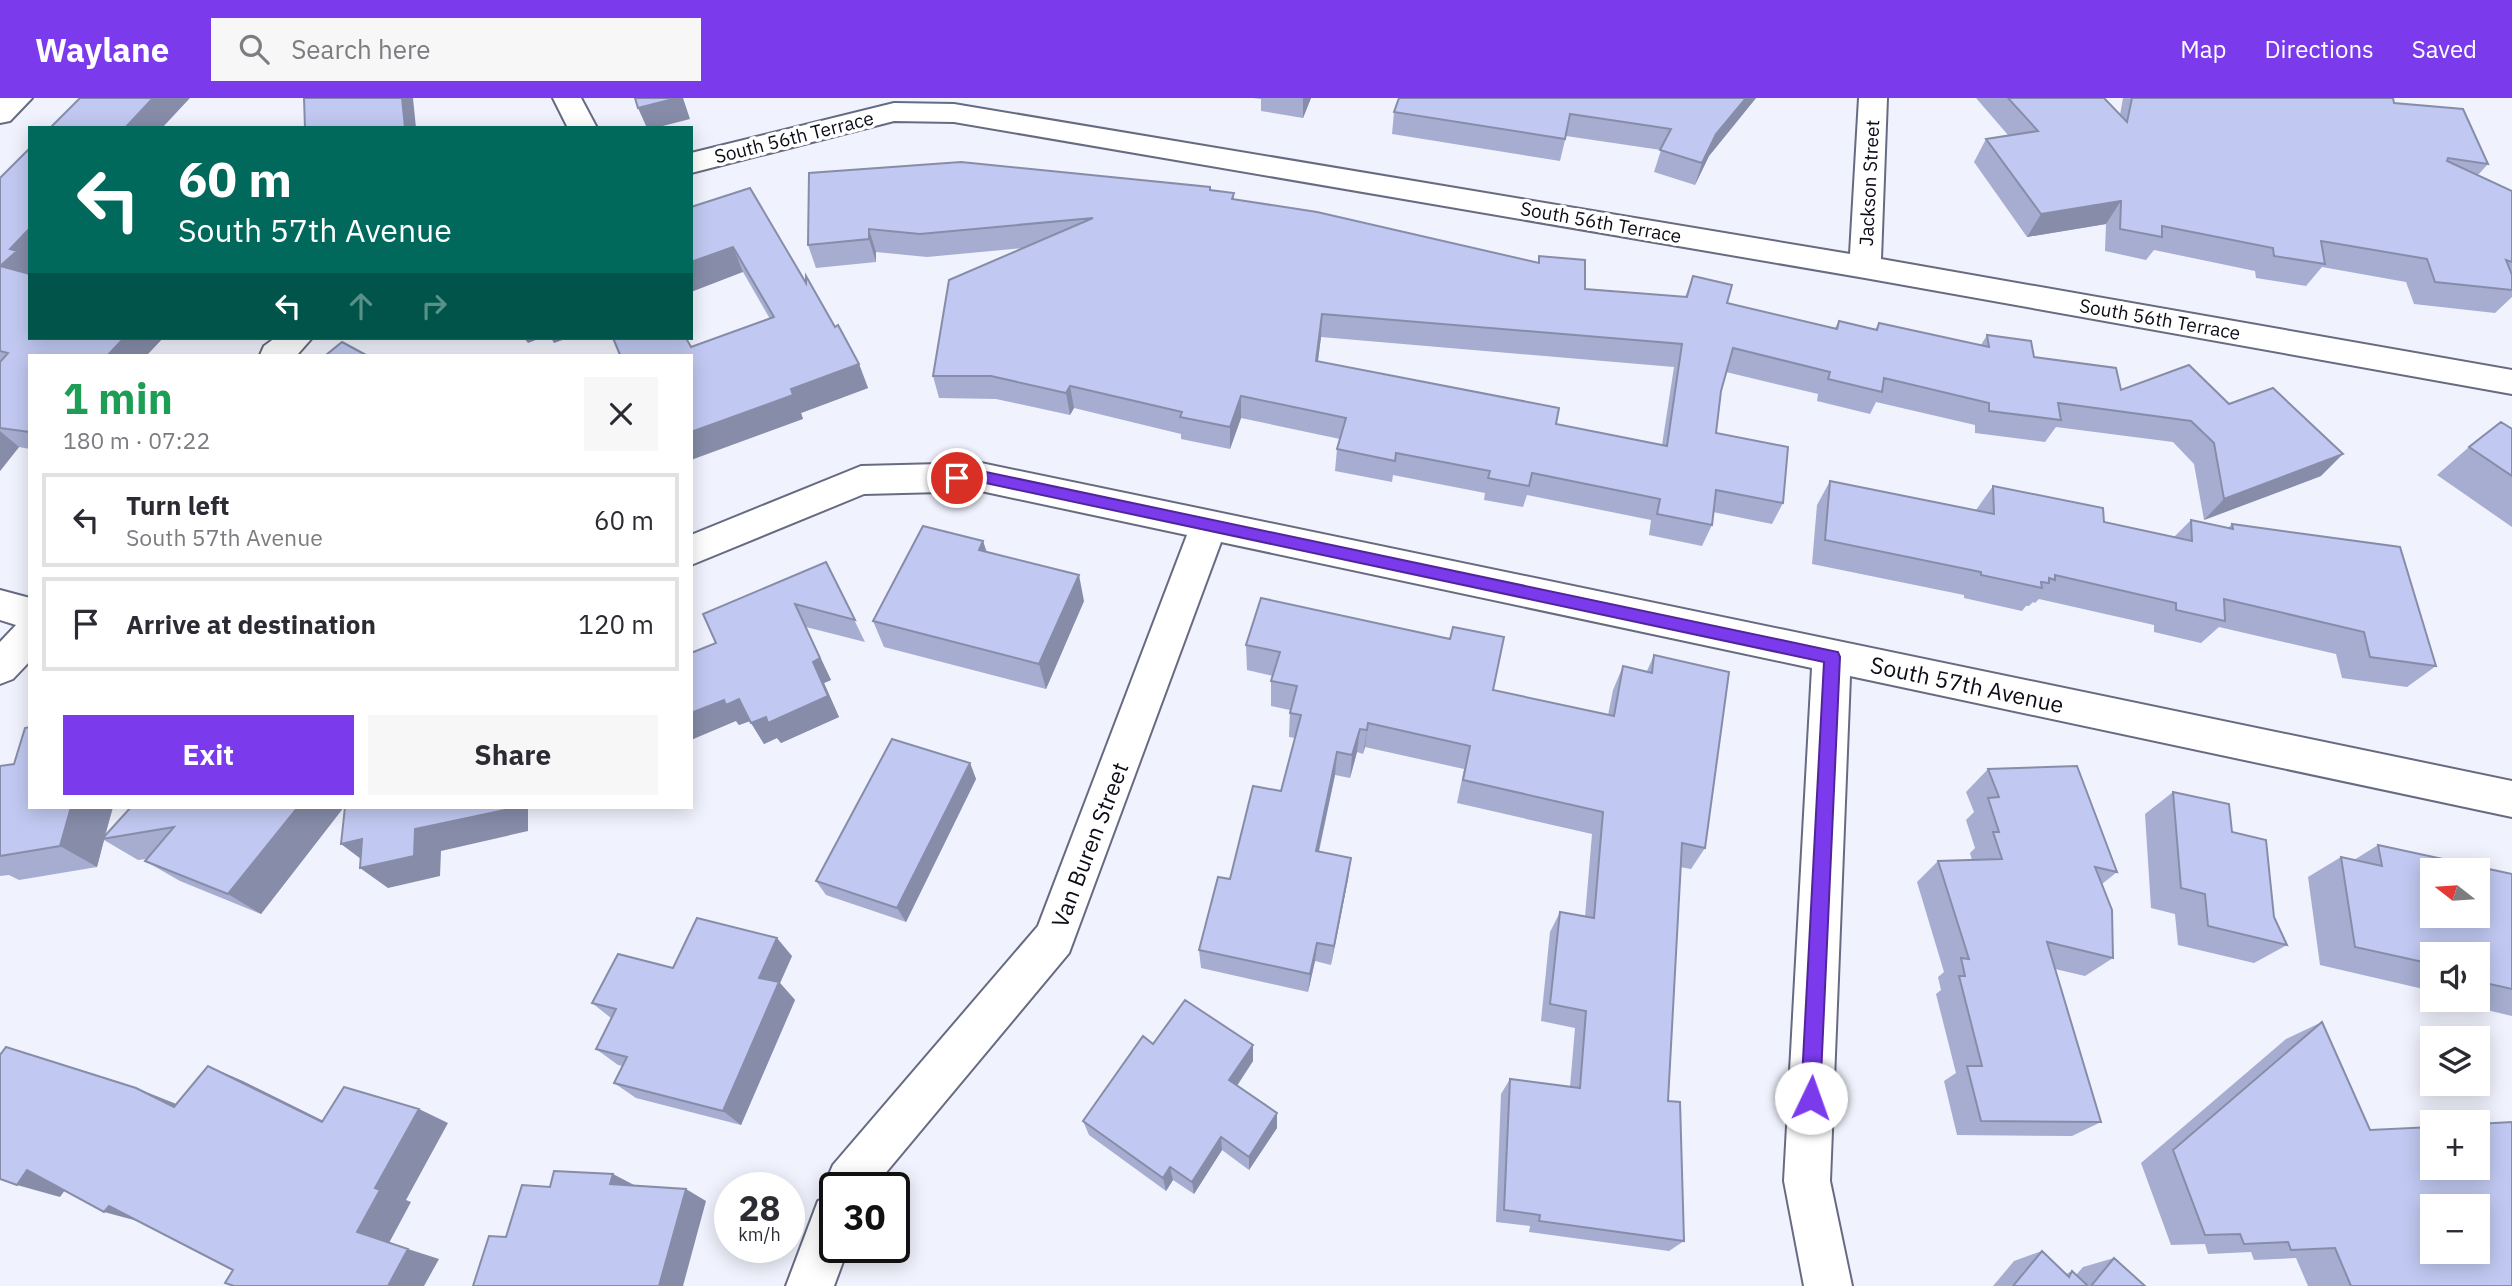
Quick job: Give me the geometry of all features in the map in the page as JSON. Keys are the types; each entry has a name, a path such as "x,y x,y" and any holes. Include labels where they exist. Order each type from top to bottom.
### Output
{"main road":[{"path":"0,114 18,98"},
{"path":"568,98 582,126"},
{"name":"Jackson Street","path":"1865,267 1873,98"},
{"name":"South 56th Terrace","path":"693,162 894,112 954,113 1865,267 2512,382"},
{"path":"277,354 294,340"},
{"name":"South 57th Avenue","path":"693,550 862,480 981,477 2512,799"},
{"name":"Van Buren Street","path":"857,1172 1054,939 1209,524"},
{"path":"0,605 28,612"},
{"path":"0,668 28,637"},
{"path":"1828,1286 1807,1181 1832,657"},
{"path":"810,1286 819,1262"}],"building":[{"path":"80,98 153,98 127,126 52,126"},
{"path":"304,98 402,98 405,126 305,126"},
{"path":"635,98 677,98 638,108"},
{"path":"1399,98 1746,98 1716,134 1702,163 1660,150 1671,129 1570,114 1565,139 1394,112"},
{"path":"2008,98 2104,98 2127,122 2132,98 2393,98 2394,103 2463,109 2488,164 2448,158 2447,161 2512,191 2512,262 2506,260 2512,275 2512,290 2435,282 2427,259 2321,241 2325,264 2274,256 2273,248 2162,226 2162,237 2120,229 2121,201 2041,214 1986,139 2038,131"},
{"path":"28,150 28,230 10,249 17,251 0,266 0,178"},
{"path":"961,162 1210,187 1210,190 1234,193 1232,199 1317,212 1539,263 1539,256 1585,260 1585,289 1687,297 1693,276 1732,285 1727,303 1837,329 1839,321 1877,330 1879,323 1989,347 1987,335 2031,341 2034,357 2116,368 2121,390 2189,365 2229,404 2273,388 2343,454 2224,499 2214,443 2191,421 2058,403 2061,420 1989,411 1989,403 1884,378 1882,392 1828,379 1830,372 1733,348 1721,391 1716,433 1788,447 1783,503 1716,490 1712,525 1657,514 1660,499 1532,473 1529,486 1488,478 1490,471 1396,453 1395,461 1337,449 1346,418 1241,396 1230,427 1180,417 1182,412 1070,386 1066,393 991,376 933,376 949,280 1093,218 920,234 869,229 869,239 808,245 809,173","holes":["1322,314 1682,344 1667,446 1556,424 1559,408 1316,361"]},
{"path":"750,188 806,283 806,276 835,327 838,325 859,364 791,389 793,395 693,431 693,354 620,354 614,340 687,340 691,347 774,317 733,247 693,261 693,206"},
{"path":"0,266 28,273 28,340 122,340 109,354 28,354 28,432 0,428 0,362 8,353 0,351"},
{"path":"342,342 364,354 327,354"},
{"path":"2501,422 2512,429 2512,476 2469,447"},
{"path":"1830,481 1994,514 1993,486 2103,508 2104,522 2192,541 2191,520 2233,529 2232,524 2400,547 2436,666 2370,657 2364,632 2224,599 2225,621 2176,610 2176,603 2055,575 2055,580 2049,578 2049,583 2041,582 2042,588 1981,575 1981,572 1825,540"},
{"path":"923,526 983,541 979,550 1079,575 1039,664 873,621"},
{"path":"826,562 855,620 795,604 820,658 813,662 828,696 768,723 766,717 751,723 739,699 726,705 724,700 693,712 693,652 716,643 703,614"},
{"path":"1261,598 1450,639 1453,627 1504,637 1493,690 1614,716 1623,666 1652,673 1654,655 1729,672 1705,848 1682,843 1668,1101 1680,1102 1684,1241 1539,1221 1540,1215 1504,1210 1510,1079 1580,1088 1586,1011 1550,1004 1560,912 1594,918 1603,812 1463,780 1470,746 1368,723 1367,730 1360,729 1352,755 1337,752 1316,851 1351,858 1334,946 1317,943 1310,974 1199,950 1218,877 1230,879 1253,786 1281,791 1301,715 1290,713 1297,686 1271,681 1280,652 1246,645"},
{"path":"28,727 28,809 70,809 60,846 0,856 0,766 14,764 25,728"},
{"path":"892,739 970,763 897,908 816,881"},
{"path":"2077,766 2117,872 2095,867 2112,910 2113,958 2047,942 2101,1122 1981,1121 1967,1066 1982,1066 1959,976 1965,976 1961,958 1969,959 1938,861 2002,859 1993,832 1999,832 1988,798 1999,797 1988,769"},
{"path":"2173,792 2229,804 2232,832 2266,840 2274,917 2287,945 2208,926 2205,894 2181,888"},
{"path":"129,809 296,809 228,894 145,861 174,827 102,839"},
{"path":"345,809 505,809 415,829 414,856 360,868 362,839 341,844"},
{"path":"2378,845 2438,858 2420,858 2420,928 2490,928 2490,869 2512,874 2512,989 2490,984 2490,942 2420,942 2420,961 2355,947 2341,857 2382,866"},
{"path":"697,918 777,938 759,978 779,982 723,1111 614,1083 627,1057 596,1049 616,1009 592,1003 618,954 673,968"},
{"path":"1185,1000 1253,1045 1229,1080 1277,1113 1249,1157 1221,1137 1192,1182 1170,1167 1163,1178 1083,1121 1143,1036 1153,1044"},
{"path":"2322,1022 2370,1130 2420,1128 2420,1180 2490,1180 2490,1123 2512,1122 2512,1286 2351,1286 2335,1248 2291,1250 2288,1242 2244,1244 2240,1234 2205,1235 2173,1150"},
{"path":"6,1047 136,1088 174,1107 208,1066 322,1122 344,1087 419,1109 375,1188 380,1190 357,1232 408,1249 388,1286 234,1286 225,1283 233,1270 109,1206 104,1212 27,1170 17,1185 0,1179 0,1055"},
{"path":"554,1171 613,1174 610,1184 686,1189 659,1286 473,1286 489,1236 506,1237 522,1185 550,1187"},
{"path":"2042,1251 2069,1277 2072,1271 2088,1286 2013,1286"},
{"path":"2114,1258 2145,1286 2091,1286"}],"route":[{"path":"957,478 981,477 1832,657 1811,1098"}]}
